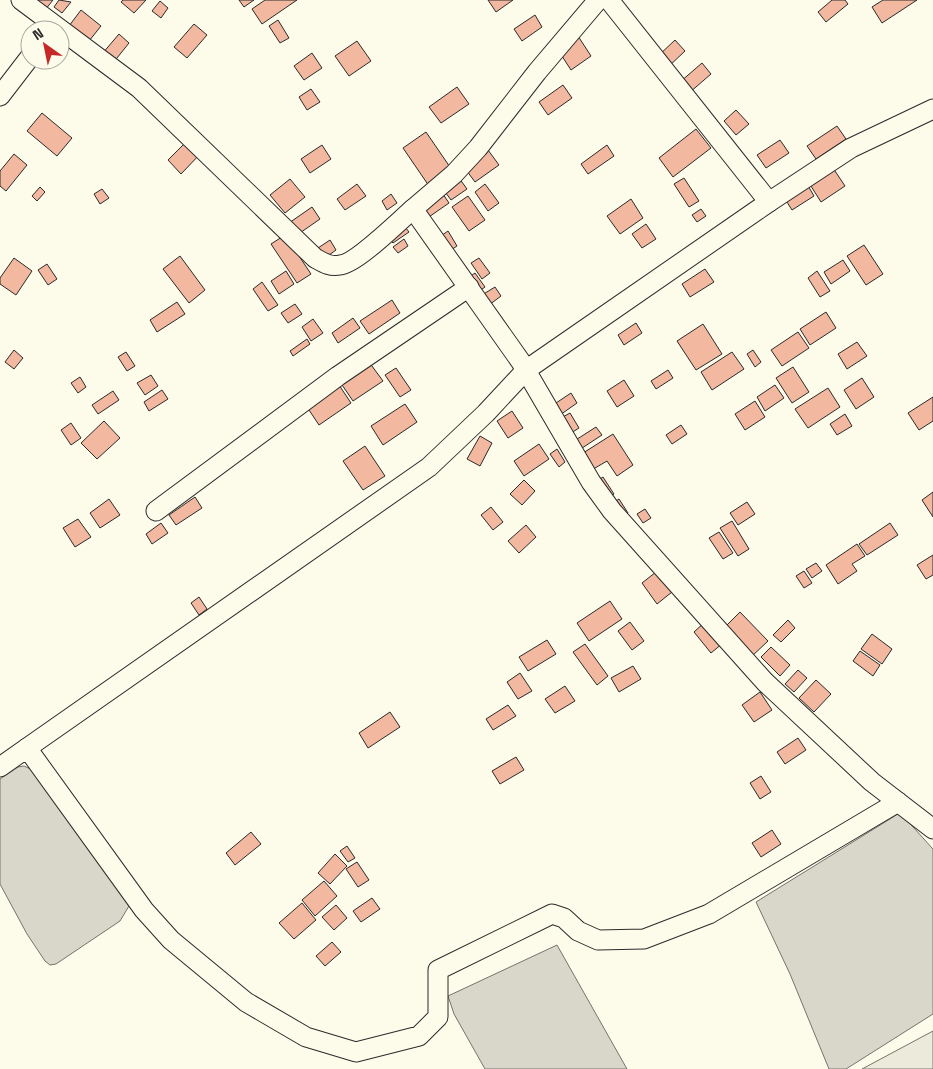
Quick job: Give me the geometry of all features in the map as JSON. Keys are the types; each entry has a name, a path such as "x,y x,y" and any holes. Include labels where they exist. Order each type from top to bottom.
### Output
{"street":[{"path":"21,0 44,20"},
{"path":"70,40 139,88 315,258 327,265 342,266 360,255 454,174 478,148 531,80 598,0"},
{"path":"609,0 769,202"},
{"path":"0,96 20,69"},
{"path":"0,768 429,467 486,413 526,370 769,202 851,148 933,109"},
{"path":"413,209 526,370 591,482 631,534 765,682 872,782 933,829"},
{"path":"156,511 338,376 469,287"},
{"path":"28,748 144,910 171,940 254,1006 306,1037 356,1052 419,1036 438,1017 438,970 552,914 564,918 578,931 598,940 644,940 709,914 898,802"}],"shaded area":[{"path":"24,766 41,774 129,906 120,921 56,964 50,965 45,961 27,934 0,884 0,779 18,767"},
{"path":"898,814 904,817 933,849 933,1014 846,1069 829,1069 790,974 756,902"},
{"path":"557,945 627,1069 485,1069 454,1014 448,996"},
{"path":"933,1031 933,1069 862,1069"}],"building":[{"path":"32,0 53,0 45,10"},
{"path":"59,0 71,2 62,13 54,7"},
{"path":"123,0 146,0 134,13 121,2"},
{"path":"239,0 254,0 244,7"},
{"path":"265,0 297,0 262,24 252,9"},
{"path":"488,0 513,0 496,12"},
{"path":"832,0 845,0 848,4 826,22 818,12"},
{"path":"883,0 917,0 882,23 872,7"},
{"path":"160,1 168,8 161,18 152,11"},
{"path":"81,10 101,26 85,46 70,33 70,25"},
{"path":"535,15 542,27 522,41 514,29"},
{"path":"278,20 289,38 280,43 269,26"},
{"path":"194,24 207,35 187,58 174,47"},
{"path":"119,34 129,43 113,63 102,54"},
{"path":"578,36 591,56 571,70 558,50"},
{"path":"675,40 685,51 667,68 657,57"},
{"path":"357,41 371,61 349,76 335,56"},
{"path":"312,53 322,68 304,80 294,66"},
{"path":"702,63 711,74 689,93 680,82"},
{"path":"563,85 572,98 548,115 539,102"},
{"path":"457,87 469,104 441,123 429,107"},
{"path":"311,89 320,102 307,110 299,97"},
{"path":"736,110 749,124 736,135 724,121"},
{"path":"42,113 72,138 57,156 27,131"},
{"path":"837,126 846,139 816,159 807,146"},
{"path":"696,129 711,148 673,177 659,158"},
{"path":"426,132 452,170 429,186 403,148"},
{"path":"189,139 202,152 181,174 168,160"},
{"path":"780,140 789,153 766,168 757,155"},
{"path":"322,145 331,159 310,173 301,159"},
{"path":"607,145 614,156 588,174 581,164"},
{"path":"488,150 499,165 475,182 464,167"},
{"path":"14,154 27,165 6,191 0,186 0,171"},
{"path":"833,168 845,186 821,202 809,183"},
{"path":"459,178 467,189 451,200 443,189"},
{"path":"684,178 699,201 689,207 674,184"},
{"path":"290,179 305,197 285,213 270,195"},
{"path":"357,184 366,196 345,210 337,199"},
{"path":"485,184 499,203 488,211 475,192"},
{"path":"807,184 814,196 792,210 785,199"},
{"path":"40,187 45,192 37,201 32,196"},
{"path":"102,189 109,198 100,204 94,194"},
{"path":"441,191 449,203 426,219 418,207"},
{"path":"391,194 397,203 387,210 382,201"},
{"path":"468,196 485,220 469,231 452,207"},
{"path":"631,199 643,218 620,234 607,216"},
{"path":"312,207 320,219 297,235 289,223"},
{"path":"701,209 706,216 697,222 692,215"},
{"path":"402,223 409,232 393,243 390,240"},
{"path":"646,224 656,239 642,248 632,234"},
{"path":"448,231 457,246 448,252 438,238"},
{"path":"285,235 311,274 297,283 271,244"},
{"path":"404,239 408,246 398,253 393,247"},
{"path":"330,240 336,250 325,258 318,248"},
{"path":"864,245 883,274 866,285 847,256"},
{"path":"180,256 205,290 189,303 163,269"},
{"path":"14,258 32,271 16,295 0,284 0,278"},
{"path":"479,258 490,273 482,279 471,263"},
{"path":"843,260 850,271 831,284 824,272"},
{"path":"47,264 57,279 48,285 38,270"},
{"path":"705,269 714,282 690,297 682,284"},
{"path":"286,271 294,284 279,294 271,281"},
{"path":"817,271 830,291 820,297 808,278"},
{"path":"475,273 485,287 478,292 468,278"},
{"path":"262,282 278,305 268,311 253,289"},
{"path":"495,287 501,296 489,305 482,295"},
{"path":"392,300 400,313 369,334 360,321"},
{"path":"177,302 185,314 157,332 150,320"},
{"path":"295,304 302,314 288,323 281,313"},
{"path":"826,312 836,328 810,345 800,329"},
{"path":"353,318 360,328 338,343 332,333"},
{"path":"313,319 323,333 311,341 302,327"},
{"path":"636,323 642,333 624,345 618,335"},
{"path":"703,324 722,354 696,370 677,341"},
{"path":"798,332 809,348 782,366 771,350"},
{"path":"307,339 310,344 293,356 290,351"},
{"path":"857,342 867,356 847,369 838,354"},
{"path":"14,350 23,358 14,369 5,362"},
{"path":"753,350 761,362 755,367 747,354"},
{"path":"126,352 135,366 127,371 118,357"},
{"path":"732,352 744,369 712,390 701,372"},
{"path":"369,362 383,381 353,401 340,382"},
{"path":"793,367 809,392 792,403 776,378"},
{"path":"396,368 411,390 400,397 385,375"},
{"path":"668,370 673,378 656,389 651,381"},
{"path":"151,375 158,386 145,395 137,383"},
{"path":"80,377 86,387 78,393 71,383"},
{"path":"862,378 874,397 856,409 844,390"},
{"path":"624,380 634,396 617,407 607,391"},
{"path":"339,385 351,403 319,425 307,407"},
{"path":"775,385 784,398 765,411 757,397"},
{"path":"828,388 840,407 808,428 795,409"},
{"path":"162,390 168,399 149,411 144,402"},
{"path":"113,391 119,400 98,414 92,405"},
{"path":"571,393 577,403 560,415 553,405"},
{"path":"933,397 933,421 919,430 908,413"},
{"path":"755,401 765,417 745,430 735,414"},
{"path":"405,404 417,422 383,445 371,426"},
{"path":"512,411 523,428 508,438 497,421"},
{"path":"570,413 579,428 571,433 561,418"},
{"path":"845,414 852,426 837,435 830,424"},
{"path":"104,421 120,438 97,459 81,443"},
{"path":"71,423 81,438 71,445 61,430"},
{"path":"681,425 687,434 672,444 666,435"},
{"path":"596,427 602,435 576,452 571,443"},
{"path":"613,434 633,465 617,476 607,461 590,471 580,455"},
{"path":"480,436 492,443 480,466 467,459"},
{"path":"539,444 549,459 524,476 514,461"},
{"path":"365,446 385,476 363,490 343,461"},
{"path":"557,449 565,462 559,467 550,454"},
{"path":"603,477 614,494 605,500 594,483"},
{"path":"524,480 535,491 522,505 510,494"},
{"path":"933,492 933,517 922,500"},
{"path":"195,497 202,508 176,525 169,515"},
{"path":"109,499 120,515 100,528 90,513"},
{"path":"619,499 628,513 622,517 613,503"},
{"path":"747,502 755,514 738,525 730,513"},
{"path":"491,507 503,522 493,530 481,515"},
{"path":"645,509 651,518 643,523 637,514"},
{"path":"78,519 91,537 75,547 63,528"},
{"path":"732,521 749,549 738,556 720,528"},
{"path":"161,523 168,533 152,544 146,534"},
{"path":"890,523 898,535 867,555 859,544"},
{"path":"526,525 536,537 519,553 508,541"},
{"path":"719,532 733,553 723,559 709,538"},
{"path":"857,544 865,556 852,564 857,571 838,584 826,565"},
{"path":"933,555 933,575 926,579 917,565"},
{"path":"816,563 822,571 812,578 806,569"},
{"path":"804,571 812,583 804,588 796,576"},
{"path":"656,572 672,592 657,604 642,583"},
{"path":"199,597 207,609 199,615 191,603"},
{"path":"610,601 622,619 589,641 577,623"},
{"path":"740,612 768,641 751,657 723,629"},
{"path":"788,620 795,628 781,642 773,635"},
{"path":"630,622 644,641 632,650 618,631"},
{"path":"705,622 723,643 711,653 694,632"},
{"path":"872,634 892,649 882,664 861,649"},
{"path":"547,640 556,654 528,671 519,657"},
{"path":"585,644 608,676 597,685 573,652"},
{"path":"771,647 790,665 780,676 761,657"},
{"path":"860,651 880,665 873,676 853,661"},
{"path":"633,666 641,679 619,692 611,678"},
{"path":"798,670 807,678 794,692 785,684"},
{"path":"520,673 532,691 518,699 507,682"},
{"path":"816,680 831,694 814,712 799,698"},
{"path":"565,686 575,701 555,713 545,699"},
{"path":"760,692 772,710 754,722 742,705"},
{"path":"508,705 516,716 493,730 486,719"},
{"path":"390,712 400,727 368,748 359,733"},
{"path":"798,738 806,750 785,764 777,752"},
{"path":"516,757 524,770 500,784 492,771"},
{"path":"761,776 771,792 760,799 750,783"},
{"path":"772,830 781,844 761,857 752,843"},
{"path":"251,832 261,844 235,865 226,853"},
{"path":"347,846 355,858 348,862 340,851"},
{"path":"335,854 347,866 330,884 318,873"},
{"path":"357,862 369,880 358,887 346,869"},
{"path":"324,881 337,896 315,916 302,900"},
{"path":"372,898 380,909 361,922 353,911"},
{"path":"302,903 316,920 294,939 279,923"},
{"path":"336,905 347,918 334,930 322,917"},
{"path":"332,942 341,952 325,966 316,956"}]}
